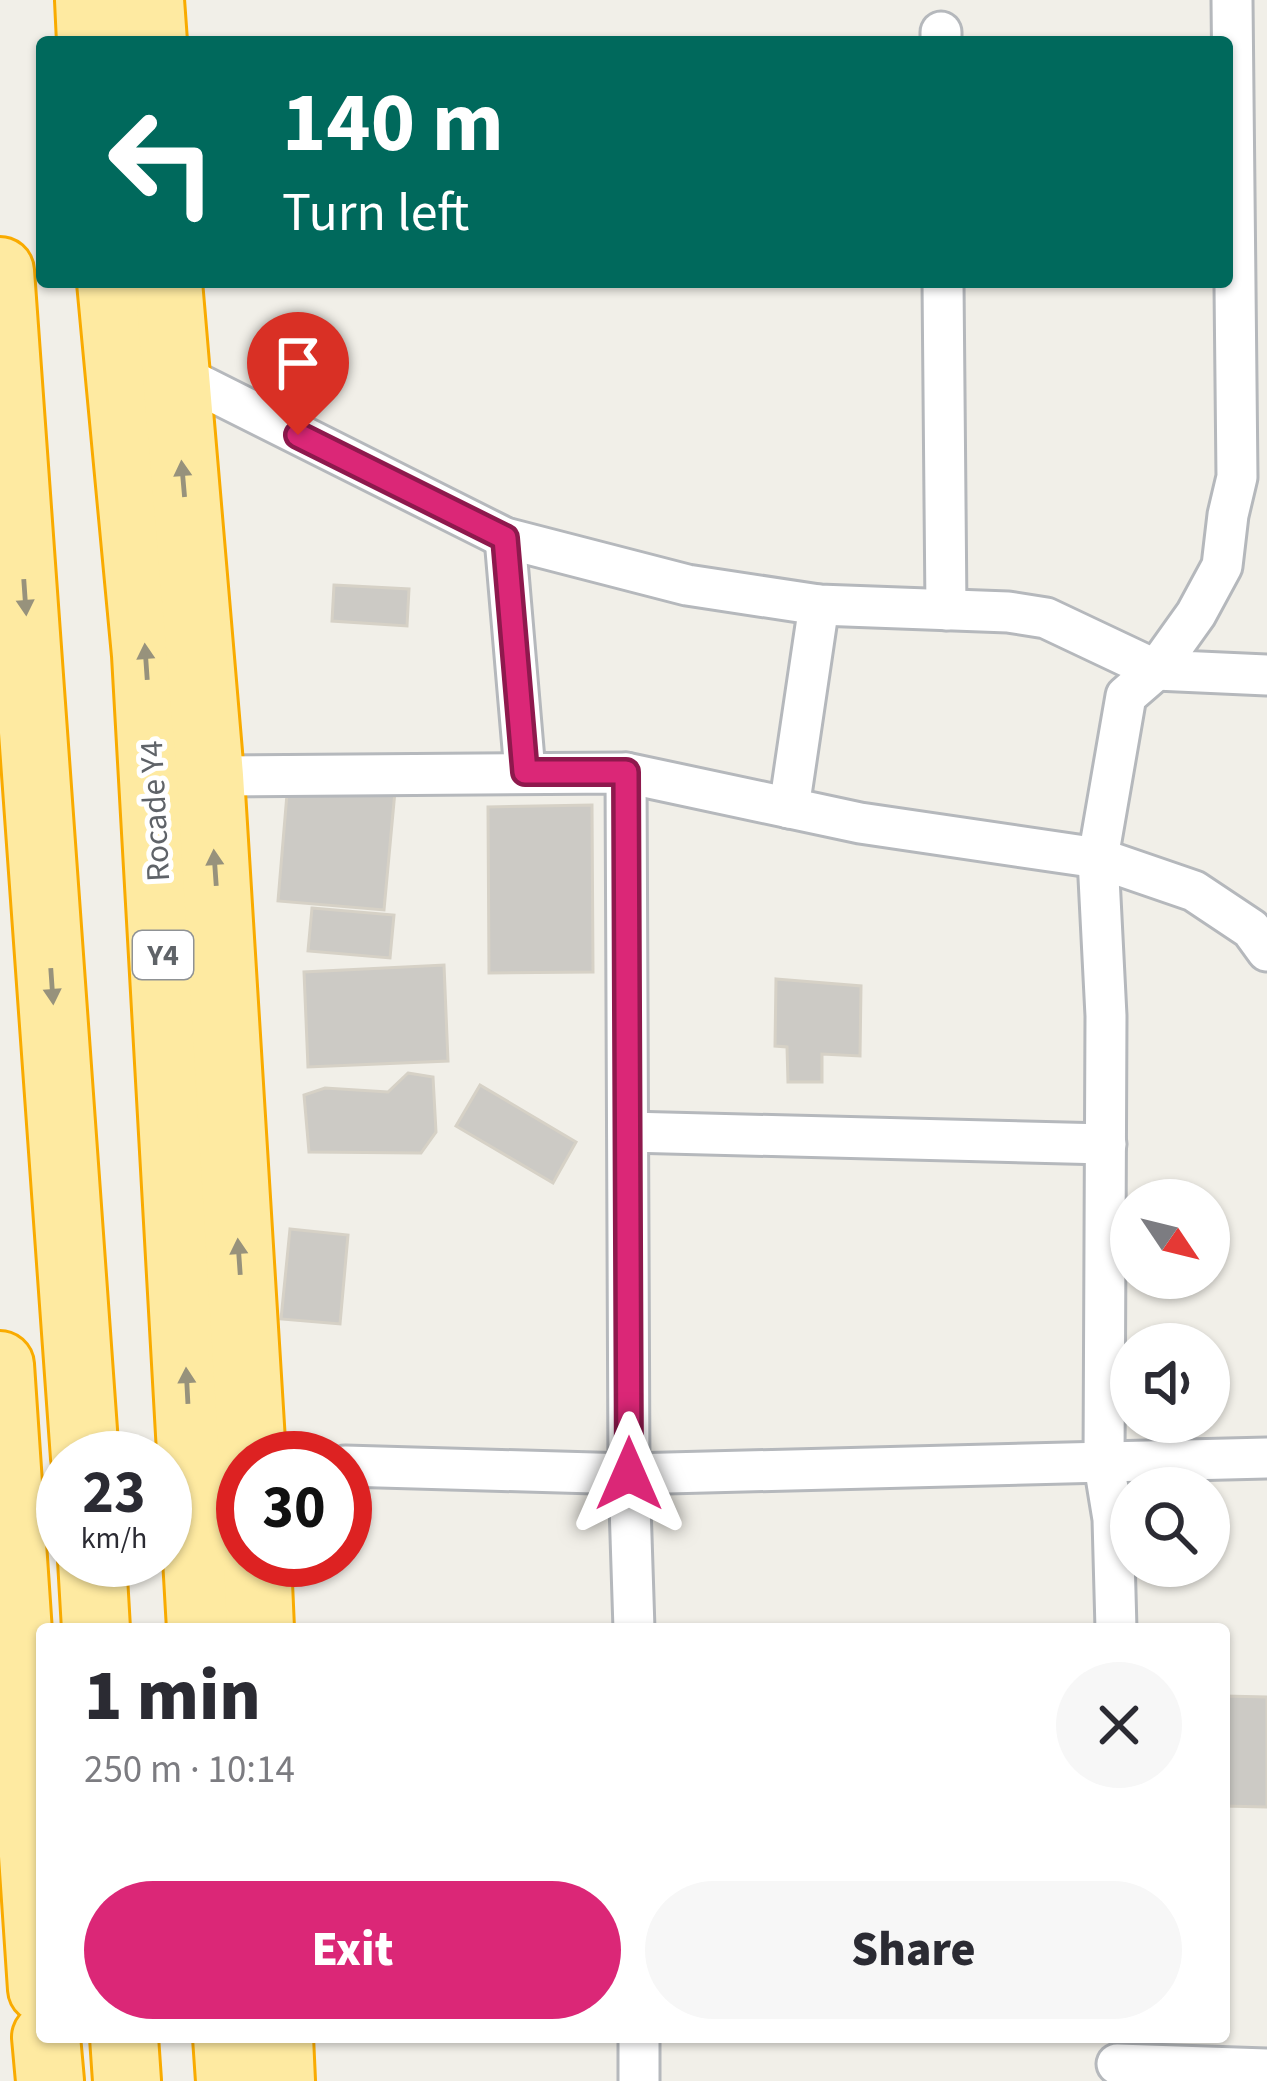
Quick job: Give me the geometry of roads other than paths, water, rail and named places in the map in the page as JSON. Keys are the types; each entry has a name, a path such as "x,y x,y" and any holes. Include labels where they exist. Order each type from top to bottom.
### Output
{"highway":[{"path":"89,0 92,36"},
{"path":"150,0 153,36"},
{"path":"0,271 83,1431"},
{"name":"Rocade Y4","path":"112,288 146,655 200,1623"},
{"path":"168,288 210,776 250,1431"},
{"path":"0,1366 3,1476 36,1914"},
{"path":"94,1587 96,1623"},
{"path":"258,1587 260,1623"},
{"path":"47,2043 50,2081"},
{"path":"124,2043 127,2081"},
{"path":"227,2043 230,2081"},
{"path":"280,2043 281,2081"}],"street":[{"path":"1232,0 1232,36"},
{"path":"1117,1623 1113,1519 1104,1463 1106,1016 1098,858 1126,696 1156,670 1196,614 1222,566 1238,477 1233,80"},
{"path":"943,288 946,610"},
{"path":"174,372 505,538 687,585 818,605 1008,612 1046,618 1156,670 1267,675"},
{"path":"505,538 525,772"},
{"path":"789,808 818,605"},
{"path":"210,776 626,772 860,824 1098,858 1194,891 1251,929 1267,951"},
{"path":"626,772 634,1623"},
{"path":"628,1132 1106,1144"},
{"path":"372,1467 629,1474 1267,1458"},
{"path":"0,1996 36,1994"},
{"path":"639,2043 639,2081"},
{"path":"1117,2061 1267,2069"}]}
